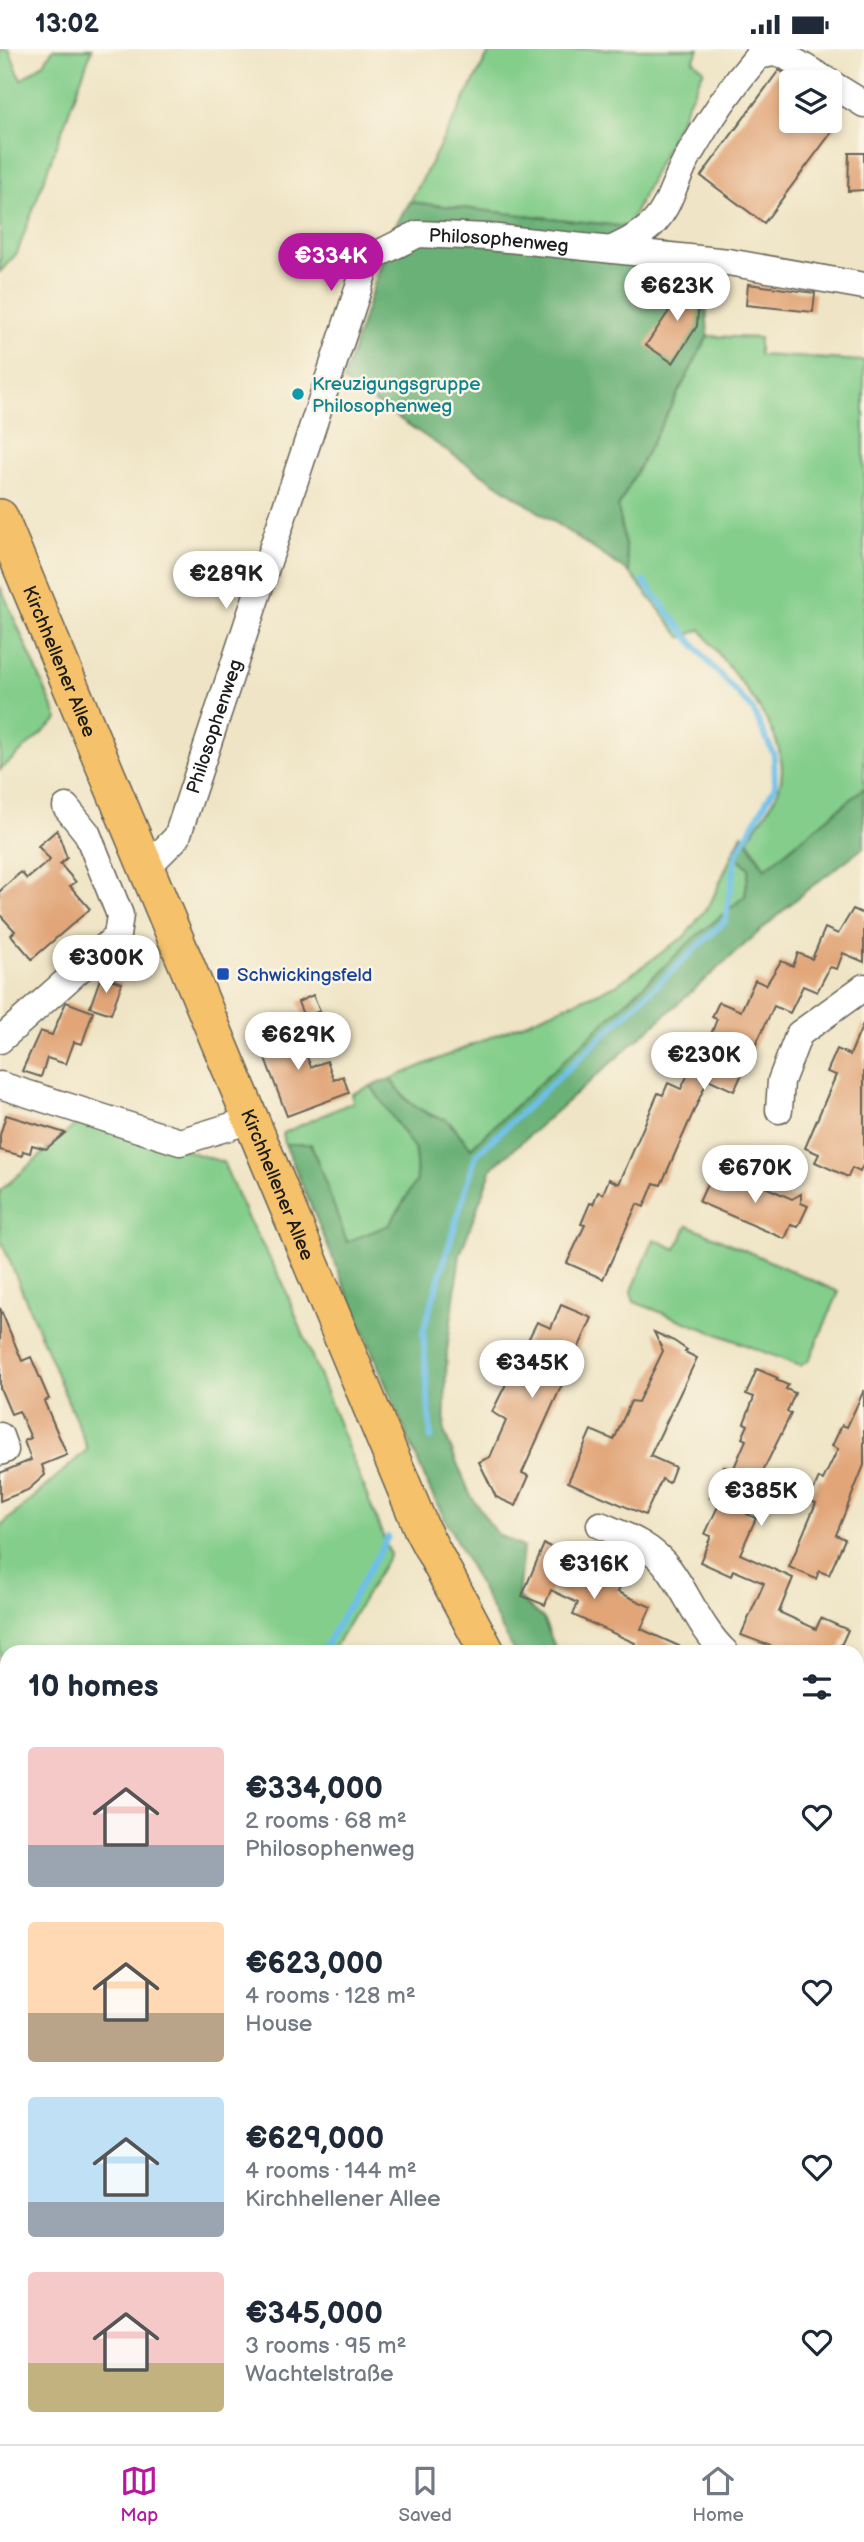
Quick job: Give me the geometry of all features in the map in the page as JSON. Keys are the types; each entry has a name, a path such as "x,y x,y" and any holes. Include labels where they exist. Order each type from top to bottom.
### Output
{"main road":[{"name":"Kirchhellener Allee","path":"0,517 422,1530 484,1645"}],"street":[{"path":"611,249 642,235 665,211 690,154 758,56 779,52 808,70"},
{"path":"842,91 864,104"},
{"name":"Philosophenweg","path":"147,867 177,837 368,259 418,233 488,237 728,262 864,286"},
{"path":"0,1040 117,936 120,915 87,833 66,807"},
{"path":"779,1110 781,1081 799,1034 864,987"},
{"path":"0,1085 180,1142 251,1120"},
{"path":"0,1436 5,1450 0,1452"},
{"path":"600,1525 638,1541 669,1568 694,1614 719,1645"}],"green space":[{"path":"0,49 9,49 21,80 44,63 53,49 92,49 17,253 0,272"},
{"path":"491,49 699,49 693,60 704,70 628,227 410,202"},
{"path":"410,202 628,227 646,245 703,253 708,336 618,507 630,573 343,381 391,232"},
{"path":"708,336 759,338 759,355 864,361 864,788 765,869 748,839 779,788 782,767 778,746 756,704 701,629 682,638 630,573 618,507"},
{"path":"0,586 58,719 0,770"},
{"path":"864,788 864,847 803,893 492,1168 460,1255 447,1350 444,1432 470,1494 496,1533 523,1547 518,1597 543,1618 554,1645 510,1645 430,1490 285,1144 311,1144 347,1242 389,1225 417,1180 415,1150 371,1086 390,1079 407,1101 431,1116 446,1119 471,1148 692,940 745,896 749,868 733,853 742,834 765,869"},
{"path":"733,853 749,868 745,896 692,940 471,1148 451,1123 414,1107 390,1079 616,985 685,936 711,902"},
{"path":"371,1086 415,1150 417,1180 389,1225 347,1242 311,1144 285,1144 283,1133 353,1102 352,1094"},
{"path":"82,1119 223,1162 247,1217 282,1281 390,1554 336,1645 0,1645 0,1527 88,1449 0,1238 0,1191"},
{"path":"688,1225 839,1292 809,1360 800,1366 634,1302 631,1293 654,1239 676,1249"}],"building":[{"path":"779,70 779,133 831,133 764,223 701,176"},
{"path":"849,153 864,153 864,190 848,191"},
{"path":"748,284 815,293 813,312 746,305"},
{"path":"673,285 700,287 697,326 673,363 646,345 671,308"},
{"path":"57,830 67,858 60,864 76,882 70,886 90,909 32,959 11,935 15,931 0,915 0,891 21,872 27,879 50,860 38,846"},
{"path":"853,909 864,914 864,962 843,953 837,969 830,967 817,992 803,986 790,1013 774,1006 734,1091 708,1079 661,1185 654,1183 644,1207 637,1204 603,1279 567,1263 585,1225 581,1224 590,1203 593,1204 598,1192 603,1194 609,1179 619,1184 658,1093 663,1095 668,1083 681,1089 690,1070 698,1074 714,1039 710,1037 717,1019 712,1017 719,1002 741,1011 755,980 766,985 781,961 793,966 798,953 812,959 825,928 838,934"},
{"path":"101,976 122,983 111,1014 90,1007"},
{"path":"313,995 320,1011 304,1017 298,1002"},
{"path":"66,1002 93,1012 82,1044 74,1042 66,1064 47,1058 41,1077 22,1071 40,1031 52,1035"},
{"path":"864,1022 864,1163 860,1172 852,1168 848,1177 815,1162 819,1154 805,1148 836,1075 827,1072 837,1049 850,1055"},
{"path":"293,1023 311,1067 327,1061 334,1080 343,1076 349,1093 287,1116 257,1037"},
{"path":"6,1115 65,1133 46,1149 32,1145 30,1153 23,1151 22,1156 0,1150 0,1135"},
{"path":"728,1176 754,1187 756,1183 792,1199 801,1194 801,1203 808,1206 798,1227 791,1225 785,1239 699,1202 710,1178 725,1184"},
{"path":"561,1305 592,1318 522,1473 529,1476 516,1506 496,1497 479,1462 490,1457 506,1421 492,1412 537,1322 551,1328"},
{"path":"0,1308 22,1361 31,1357 49,1399 44,1401 67,1455 42,1465 45,1475 28,1490 0,1501 0,1473 31,1460 24,1441 31,1438 19,1411 11,1414 0,1388"},
{"path":"654,1332 674,1341 687,1350 685,1352 697,1358 650,1456 675,1467 669,1483 662,1479 645,1515 568,1482 591,1430 614,1440 631,1401 638,1402 663,1351"},
{"path":"757,1369 778,1378 776,1380 788,1385 786,1389 795,1393 787,1412 791,1414 758,1481 761,1482 747,1514 756,1518 740,1554 793,1578 779,1612 816,1629 821,1618 848,1630 841,1645 768,1645 741,1635 764,1583 733,1570 731,1576 700,1562 711,1536 705,1534 720,1502 710,1498 724,1466 733,1470 746,1440 742,1438 748,1425 744,1423 754,1397 746,1394"},
{"path":"864,1390 864,1465 836,1535 845,1539 829,1575 819,1571 816,1579 789,1567 816,1503 809,1500 819,1478 823,1480 838,1449 832,1446 842,1425 847,1427"},
{"path":"544,1544 574,1557 571,1566 620,1587 618,1592 651,1607 641,1629 676,1645 634,1645 635,1643 573,1615 578,1603 551,1590 545,1605 522,1596"}],"waterway":[{"path":"431,1438 423,1332 476,1155 725,921 737,853 775,786 774,755 753,710 709,663 643,581"},
{"path":"326,1645 388,1537"}],"place":[{"name":"Kreuzigungsgruppe Philosophenweg","path":"298,394"},
{"name":"Schwickingsfeld","path":"223,974"}]}
